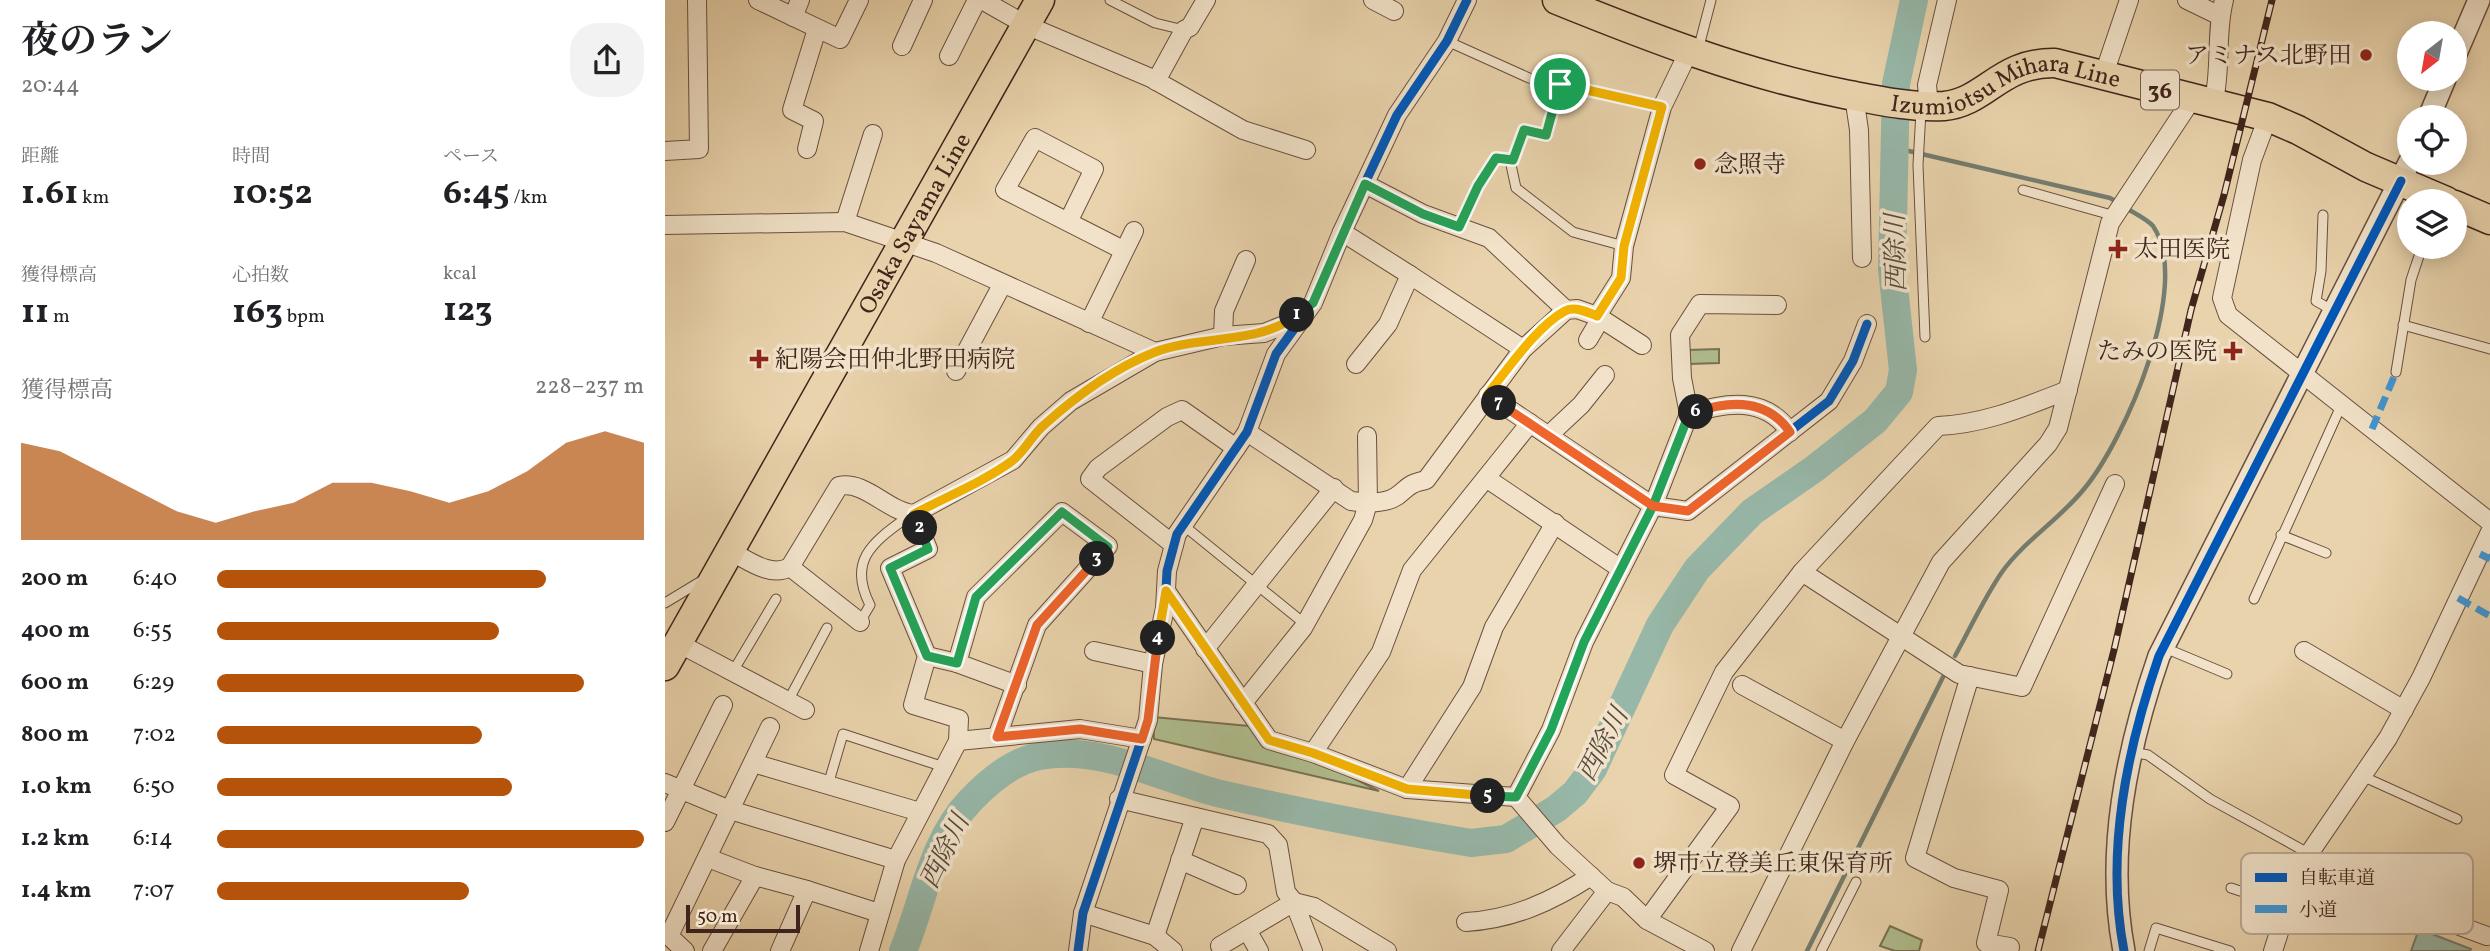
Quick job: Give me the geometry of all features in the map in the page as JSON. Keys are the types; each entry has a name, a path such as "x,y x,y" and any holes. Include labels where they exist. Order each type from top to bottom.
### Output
{"main road":[{"name":"Osaka Sayama Line","path":"672,654 1040,0"},
{"name":"Izumiotsu Mihara Line","path":"1557,0 1692,54 1859,97 1922,106 1948,105 1966,100 2003,75 2036,62 2055,63 2268,117 2397,168"},
{"name":"Izumiotsu Mihara Line","path":"2410,175 2428,189"},
{"name":"Izumiotsu Mihara Line","path":"2467,210 2490,220"}],"street":[{"path":"665,151 699,149 697,0"},
{"path":"758,0 796,8 817,29 839,40 859,0"},
{"path":"901,46 923,0"},
{"path":"950,56 980,0 1026,25 1156,81 1243,130 1306,150"},
{"path":"1156,81 1184,30 1190,27 1206,0"},
{"path":"1373,0 1394,11"},
{"path":"1078,951 1083,913 1148,720 1153,664 1174,545 1183,525 1247,432 1276,354 1313,303 1342,232 1397,115 1447,41 1467,0"},
{"path":"1922,106 1947,0"},
{"path":"2103,74 2129,0"},
{"path":"1741,951 1845,741 1941,562 2048,443 2058,428 2110,223 2220,78 2222,8 2187,0"},
{"path":"2467,28 2479,0"},
{"path":"807,149 814,121 792,110 817,29"},
{"path":"1588,340 1621,278 1624,246 1662,107 1692,54"},
{"path":"1859,97 1862,258"},
{"path":"2268,117 2252,160 2222,298 2228,315 2490,522"},
{"path":"845,222 873,134"},
{"path":"1068,222 1094,169 1035,138 1005,190 1123,250"},
{"path":"2124,951 2118,856 2121,806 2145,696 2163,647 2403,175"},
{"path":"1365,184 1423,214 1489,238 1566,310"},
{"path":"665,225 845,222 904,241 1155,352"},
{"path":"1089,323 1134,231"},
{"path":"1342,232 1523,349"},
{"path":"1223,337 1224,311 1246,260"},
{"path":"1356,365 1388,324 1410,275"},
{"path":"955,371 1002,285"},
{"path":"908,513 1013,460 1041,427 1071,401 1155,352 1284,326 1313,303"},
{"path":"1518,799 1551,730 1584,642 1653,506 1689,414 1682,378 1680,335 1700,304 1777,305"},
{"path":"1247,432 1351,501 1368,503 1396,496 1407,484 1426,480 1523,349 1566,310 1577,309 1599,317 1642,345"},
{"path":"1487,395 1653,506 1688,511 1829,401 1853,361 1867,324"},
{"path":"1264,332 1276,354"},
{"path":"1549,435 1581,405 1605,375"},
{"path":"1647,920 1730,806 1674,775 1724,672 1802,572 1938,426 1972,425 1999,418 2068,390"},
{"path":"1689,414 1718,404 1762,407 1782,420 1790,432"},
{"path":"1174,545 1090,479 1098,468 1167,417 1182,410 1236,448"},
{"path":"1313,753 1381,652 1412,570 1530,423"},
{"path":"1243,704 1305,624 1363,520 1368,503 1367,436"},
{"path":"1486,478 1621,569"},
{"path":"1802,572 1959,674 2022,687 2115,484"},
{"path":"724,562 764,569 783,570 790,567 839,486 856,487 908,513 928,549 890,568 927,656 913,705 959,719 958,741 896,860 869,951"},
{"path":"1205,649 1334,488"},
{"path":"957,663 976,597 1062,512 1108,547 1037,625 997,737"},
{"path":"1407,789 1472,687 1494,627 1555,523"},
{"path":"2309,853 2404,710 2490,532"},
{"path":"790,567 860,622"},
{"path":"1166,591 1269,740 1313,753 1407,789 1518,799 1558,846 1607,891 1623,897 1647,920 1705,951"},
{"path":"1094,651 1153,664"},
{"path":"2304,651 2404,710"},
{"path":"672,654 732,673 805,710"},
{"path":"927,656 957,663 1017,685"},
{"path":"1970,676 1915,859 1954,878 1999,890 1986,943 2010,947 2009,951"},
{"path":"1742,685 1845,741"},
{"path":"665,822 672,787 723,705"},
{"path":"685,951 669,936 770,727"},
{"path":"958,741 1080,729 1140,745"},
{"path":"753,762 920,812"},
{"path":"672,787 730,810 896,860"},
{"path":"1121,794 1195,817 1268,834 1278,845 1286,892 1294,902 1313,951"},
{"path":"1154,936 1195,817"},
{"path":"708,858 755,876 879,913"},
{"path":"1180,860 1237,885"},
{"path":"712,951 755,876"},
{"path":"1466,922 1495,920 1521,913 1559,897 1591,876"},
{"path":"780,951 807,890"},
{"path":"1561,951 1607,891"},
{"path":"1220,946 1294,902 1314,907 1387,951"},
{"path":"1083,913 1154,936 1174,951"},
{"path":"1247,930 1259,951"},
{"path":"2273,951 2278,934"}],"lane":[{"path":"1110,0 1155,23 1184,30"},
{"path":"1692,54 1711,0"},
{"path":"1447,41 1529,78 1662,107"},
{"path":"1560,84 1546,135 1524,130 1511,165 1516,188 1573,232 1612,246 1624,246"},
{"path":"1922,106 1918,159 1925,337"},
{"path":"1459,227 1478,186 1496,158 1513,160"},
{"path":"2023,190 2115,216"},
{"path":"2323,215 2321,271 2316,301 2334,311"},
{"path":"2396,372 2411,280 2418,259"},
{"path":"2403,326 2490,349"},
{"path":"2254,599 2341,406"},
{"path":"860,622 870,605 862,590 862,565 875,540 905,519 908,513"},
{"path":"1183,525 1305,624"},
{"path":"2281,535 2326,553"},
{"path":"665,603 724,562"},
{"path":"732,673 776,599"},
{"path":"788,701 827,628"},
{"path":"2163,647 2227,674"},
{"path":"828,785 843,734 944,767"},
{"path":"2131,752 2148,755 2293,853"},
{"path":"2361,776 2457,819"},
{"path":"1821,951 1857,882"},
{"path":"2231,888 2241,891"},
{"path":"2149,951 2156,928 2230,951"}],"green space":[{"path":"1719,349 1719,363 1689,364 1688,350"},
{"path":"1153,717 1249,726 1379,791 1154,739"},
{"path":"1890,926 1922,940 1919,951 1895,951 1880,946"}],"shaded area":[{"path":"2417,934 2432,934 2471,949 2470,951 2411,951"}],"waterway":[{"name":"西除川","path":"903,951 937,853 957,817 977,794 1002,773 1020,762 1040,756 1063,754 1109,759 1221,794 1471,843 1506,839 1556,809 1575,793 1593,769 1660,625 1697,569 1752,512 1814,469 1875,421 1899,392 1903,370 1892,269 1896,84 1914,0"},
{"path":"1896,148 2110,198 2119,203"},
{"path":"1955,656 2002,572 2021,550 2074,500 2100,466 2118,435 2149,361 2160,322 2165,285 2163,252 2153,226 2126,208"},
{"path":"1807,951 1943,677"}],"railway":[{"path":"2038,951 2114,650 2191,310 2224,195 2272,0"}],"marked path":[{"path":"2372,429 2396,372"},
{"path":"2480,554 2490,559"},
{"path":"2458,598 2490,616"}],"cycle path":[{"path":"1078,951 1083,913 1148,720 1153,664 1165,608 1167,571 1177,534 1247,432 1276,354 1313,303 1342,232 1397,115 1447,41 1467,0"},
{"path":"2124,951 2117,876 2122,801 2137,727 2159,656 2401,181"},
{"path":"1166,591 1269,740 1313,753 1407,789 1516,797 1551,730 1584,642 1653,506 1688,511 1829,401 1853,361 1867,324"}],"place":[{"name":"アミナス北野田","path":"2366,55"},
{"name":"念照寺","path":"1700,164"},
{"name":"太田医院","path":"2118,249"},
{"name":"たみの医院","path":"2233,351"},
{"name":"紀陽会田仲北野田病院","path":"759,359"},
{"name":"堺市立登美丘東保育所","path":"1639,863"}],"route":[{"path":"1560,84 1546,135 1524,130 1513,160 1496,158 1478,186 1459,227 1423,214 1365,184 1313,303 1284,326 1155,352 1071,401 1041,427 1013,460 914,514 928,549 890,568 927,656 957,663 976,597 1062,512 1108,547 1037,625 997,737 1080,729 1142,739 1148,720 1153,664 1166,591 1269,740 1313,753 1407,789 1472,796 1516,797 1551,730 1584,642 1653,506 1689,414 1718,404 1762,407 1782,420 1790,432 1688,511 1653,506 1487,395 1523,349 1566,310 1577,309 1597,316 1621,278 1624,246 1662,107 1560,84"}]}
